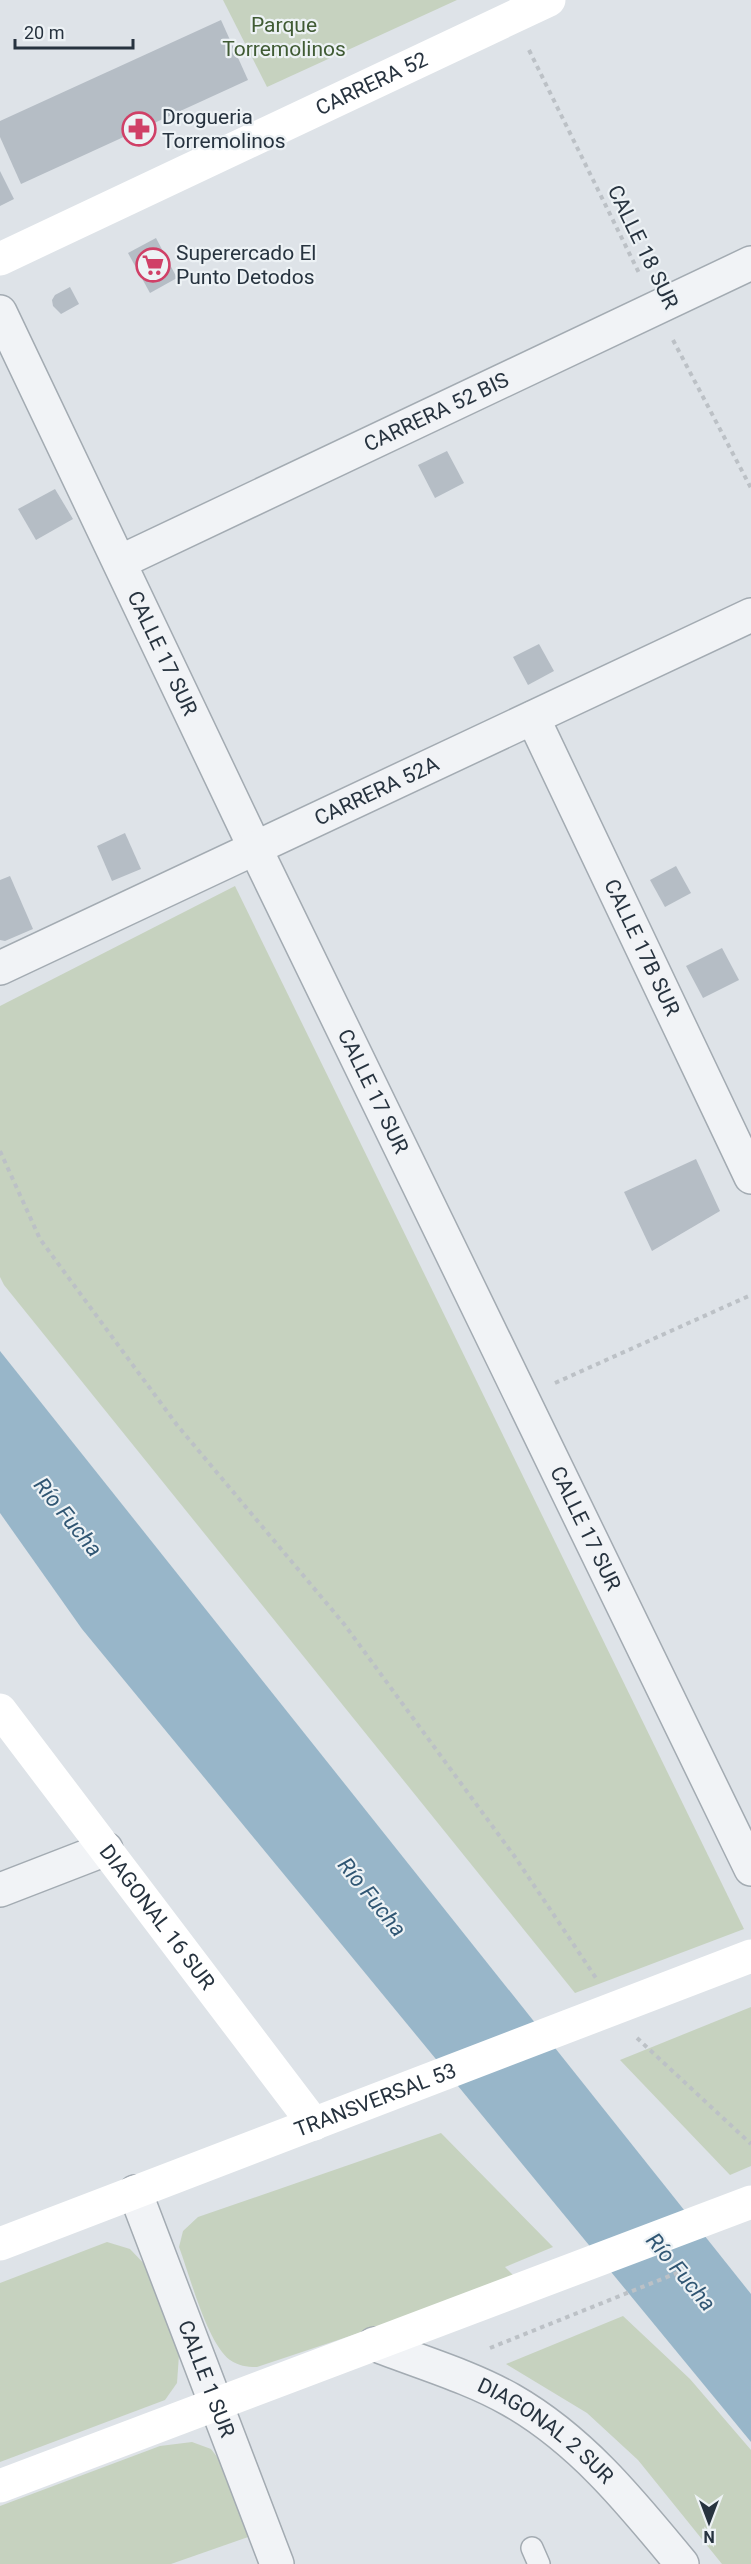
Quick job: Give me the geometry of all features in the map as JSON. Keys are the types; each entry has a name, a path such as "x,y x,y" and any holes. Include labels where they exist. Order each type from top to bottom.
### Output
{"street":[{"name":"CARRERA 52","path":"0,259 549,0"},
{"name":"CARRERA 52 BIS","path":"120,562 751,263"},
{"name":"CALLE 17 SUR","path":"0,312 255,848 751,1869"},
{"name":"CARRERA 52A","path":"0,968 751,615"},
{"name":"CALLE 17B SUR","path":"533,718 751,1177"},
{"name":"DIAGONAL 16 SUR","path":"0,1710 314,2124"},
{"path":"0,1890 106,1849"},
{"name":"TRANSVERSAL 53","path":"0,2244 751,1956"},
{"name":"CALLE 1 SUR","path":"135,2192 277,2564"},
{"path":"0,2486 751,2202"},
{"name":"DIAGONAL 2 SUR","path":"375,2344 509,2398 543,2420 588,2456 682,2564"}],"path":[{"name":"CALLE 18 SUR","path":"513,17 656,308 751,488"},
{"path":"0,1151 40,1239 177,1425 344,1624 515,1857 633,2035 751,2144"},
{"path":"522,1398 751,1295"},
{"path":"437,2369 689,2268"}],"green space":[{"name":"Parque Torremolinos","path":"223,0 457,0 267,87"},
{"path":"235,886 744,1929 575,1993 4,1285 0,1277 0,1006"},
{"path":"751,2007 751,2166 730,2175 620,2060"},
{"path":"441,2133 553,2247 505,2267 518,2280 257,2367 243,2366 230,2360 214,2339 200,2308 179,2247 183,2231 198,2217"},
{"path":"107,2242 130,2249 150,2270 179,2355 177,2383 165,2400 0,2462 0,2283"},
{"path":"623,2316 690,2379 751,2450 751,2564 722,2564 638,2460 587,2413 506,2364"},
{"path":"192,2442 211,2449 221,2462 251,2536 171,2564 0,2564 0,2506 160,2446"}],"water":[{"name":"Río Fucha","path":"0,1351 751,2294 751,2442 82,1629 0,1513"}],"building":[{"path":"221,20 248,80 21,184 0,137 0,121"},
{"path":"0,171 14,199 0,206"},
{"name":"Superercado El Punto Detodos","path":"156,238 177,278 150,293 128,253"},
{"path":"70,287 79,304 61,314 53,306 52,300 55,295"},
{"path":"447,451 464,483 435,498 418,465"},
{"path":"55,489 73,519 36,540 18,509"},
{"path":"539,644 554,671 528,685 513,657"},
{"path":"125,833 141,869 112,881 97,846"},
{"path":"676,866 691,893 665,907 650,880"},
{"path":"10,876 33,929 5,941 0,940 0,880"},
{"path":"722,948 739,980 703,998 686,966"},
{"path":"696,1159 720,1211 652,1251 624,1192"}],"place":[{"name":"Drogueria Torremolinos","path":"139,129"},
{"name":"Superercado El Punto Detodos","path":"153,265"}]}
